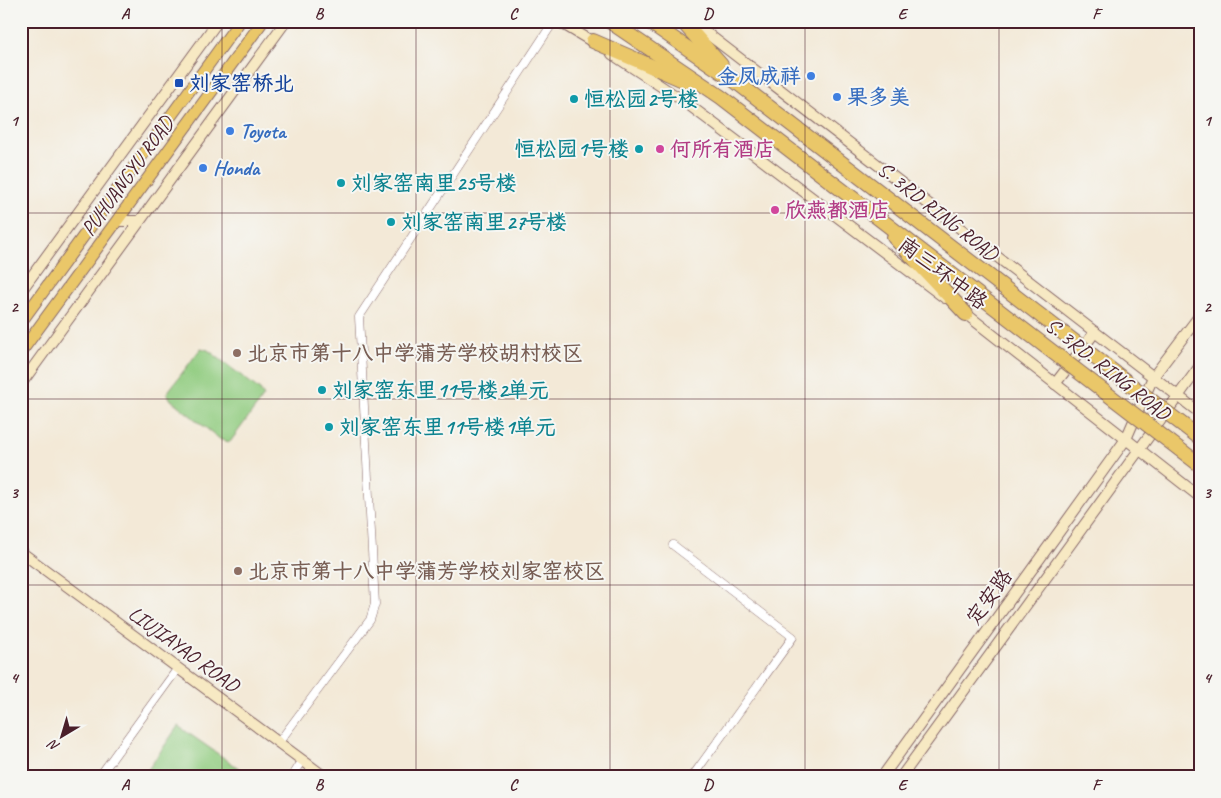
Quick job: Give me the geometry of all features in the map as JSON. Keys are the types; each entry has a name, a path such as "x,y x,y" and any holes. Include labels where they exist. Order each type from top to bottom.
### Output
{"highway":[{"name":"S. 3RD RING ROAD","path":"609,21 721,97 1015,323"},
{"name":"S. 3RD RING ROAD","path":"648,21 735,80 1200,438"},
{"path":"682,21 735,80"},
{"path":"593,41 721,97"},
{"path":"865,206 966,314"},
{"name":"S. 3RD. RING ROAD","path":"1015,323 1200,465"}],"main road":[{"name":"PUHUANGYU ROAD","path":"21,322 240,21"},
{"name":"PUHUANGYU ROAD","path":"21,352 263,21"}],"street":[{"path":"21,291 218,21"},
{"path":"21,384 286,21"},
{"path":"279,742 374,612 359,317 554,21"},
{"name":"南三环中路","path":"558,21 593,41 684,102 966,314 1199,494"},
{"path":"692,21 1200,413"},
{"path":"117,221 140,221"},
{"name":"定安路","path":"882,777 1126,439 1153,377 1200,315"},
{"path":"1055,384 1095,332"},
{"name":"定安路","path":"901,777 1200,366"},
{"path":"673,545 793,637 692,777"},
{"name":"LIUJIAYAO ROAD","path":"21,552 325,777"},
{"path":"99,777 178,668"},
{"path":"292,777 303,760"}],"green space":[{"path":"201,348 208,350 260,390 264,396 230,442 221,440 171,400 167,393"},
{"path":"178,726 250,776 143,777"}],"place":[{"name":"金凤成祥","path":"811,76"},
{"name":"刘家窑桥北","path":"179,83"},
{"name":"果多美","path":"837,97"},
{"name":"恒松园2号楼","path":"574,99"},
{"name":"Toyota","path":"230,131"},
{"name":"恒松园1号楼","path":"639,149"},
{"name":"何所有酒店","path":"660,149"},
{"name":"Honda","path":"203,168"},
{"name":"刘家窑南里25号楼","path":"341,183"},
{"name":"欣燕都酒店","path":"775,210"},
{"name":"刘家窑南里27号楼","path":"391,222"},
{"name":"北京市第十八中学蒲芳学校胡村校区","path":"237,353"},
{"name":"刘家窑东里11号楼2单元","path":"322,390"},
{"name":"刘家窑东里11号楼1单元","path":"329,427"},
{"name":"北京市第十八中学蒲芳学校刘家窑校区","path":"238,571"}]}
